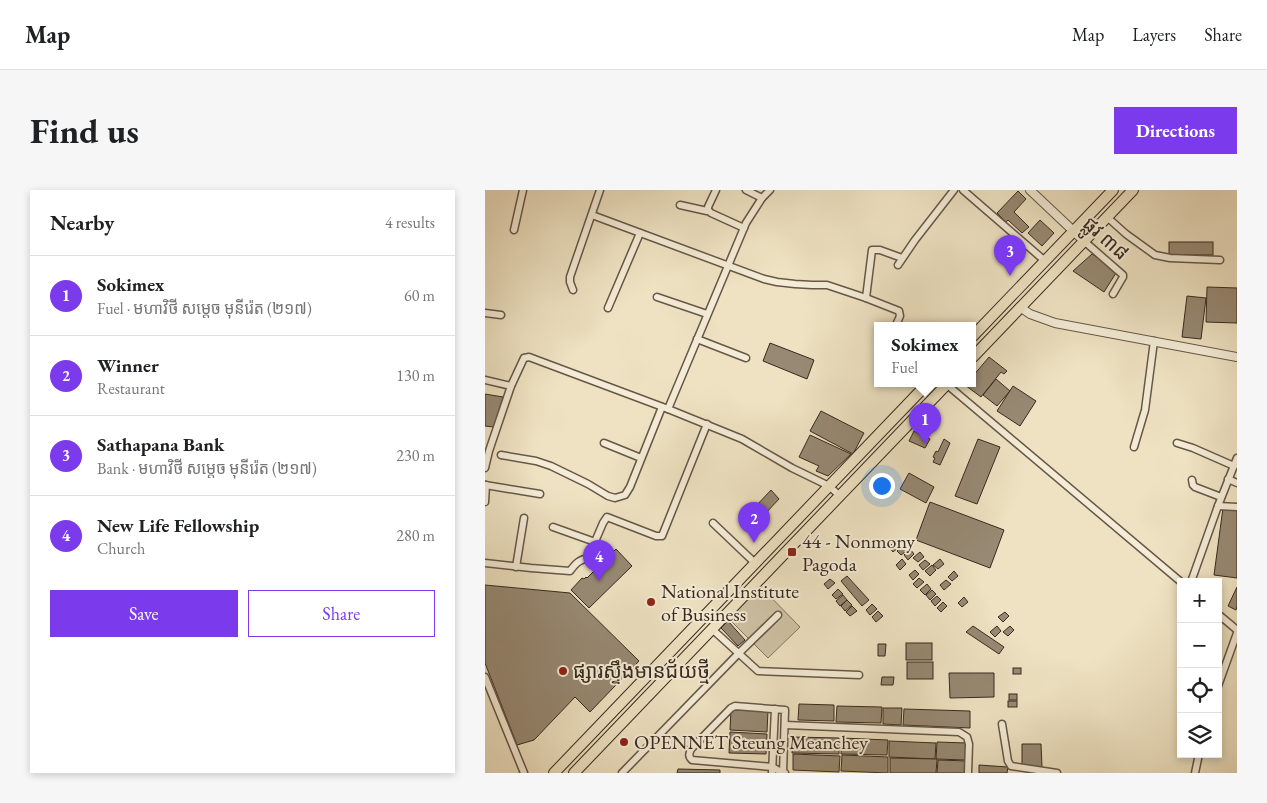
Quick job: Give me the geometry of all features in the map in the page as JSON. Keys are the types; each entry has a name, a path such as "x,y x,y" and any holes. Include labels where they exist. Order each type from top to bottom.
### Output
{"main road":[{"path":"976,333 1113,190"},
{"path":"976,354 1133,190"},
{"path":"554,773 924,387"},
{"path":"574,773 943,387"}],"street":[{"path":"514,230 523,190"},
{"path":"573,290 570,277 601,190"},
{"path":"708,210 715,190"},
{"path":"745,190 762,198"},
{"path":"501,456 536,461 551,466 608,496 615,498 625,495 697,338 744,228 762,198 770,190"},
{"path":"898,265 954,190"},
{"path":"963,190 1045,261"},
{"name":"ផ្លូវ ៣៨","path":"1030,190 1123,275 1113,294"},
{"path":"680,204 708,210 744,228"},
{"path":"592,215 764,279 777,282 827,285 866,298 899,311 900,316 897,322"},
{"path":"1107,218 1155,255 1170,258 1220,260"},
{"path":"608,308 640,233"},
{"path":"866,298 872,250 880,250 903,258"},
{"path":"657,297 707,314"},
{"path":"1021,307 1030,314 1055,323 1237,357"},
{"path":"485,313 501,315"},
{"path":"697,338 747,358"},
{"path":"1135,447 1145,410 1154,341"},
{"path":"485,468 511,386 524,358 529,357 742,439 792,468 829,486 839,496"},
{"path":"485,380 511,386"},
{"path":"952,387 1177,579"},
{"path":"485,562 569,571 580,559 588,558 607,517 656,536 662,536 707,424"},
{"path":"604,443 641,458"},
{"path":"1177,443 1234,466"},
{"path":"1192,578 1237,458"},
{"path":"1192,480 1195,488 1221,497"},
{"path":"1229,480 1237,483"},
{"path":"485,502 486,485 540,494"},
{"path":"1218,506 1237,507"},
{"path":"517,566 524,518"},
{"path":"713,523 755,563"},
{"path":"553,527 595,542"},
{"path":"622,773 778,615"},
{"path":"1222,618 1237,631 1222,674"},
{"path":"712,629 758,671 859,675"},
{"path":"485,677 524,773"},
{"path":"735,706 785,710 785,725 783,773 692,760 689,757 691,749 735,706"},
{"path":"772,770 775,709"},
{"path":"1002,724 1008,761 1011,766 1027,771 1057,773"},
{"path":"785,725 959,732 967,737 969,744 968,773"},
{"path":"1195,773 1198,758"}],"shaded area":[{"path":"759,585 800,627 768,658 727,617"}],"building":[{"path":"1018,191 1026,199 1014,212 1029,227 1022,233 997,213"},
{"path":"1040,220 1054,233 1042,246 1028,233"},
{"path":"1169,242 1213,242 1213,255 1169,255"},
{"path":"1092,254 1106,263 1116,273 1104,292 1073,271"},
{"path":"1207,287 1237,288 1237,323 1206,322"},
{"path":"1187,296 1206,298 1201,339 1182,337"},
{"path":"770,343 814,360 807,379 763,361"},
{"path":"989,357 1007,371 1004,374 1001,372 981,397 968,387 976,387 976,372"},
{"path":"996,379 1010,391 997,406 983,395"},
{"path":"1013,386 1036,401 1020,426 997,411"},
{"path":"485,394 503,397 494,427 485,426"},
{"path":"821,411 864,433 853,454 810,431"},
{"path":"914,431 930,439 925,448 909,441"},
{"path":"810,435 851,454 828,476 816,471 819,466 799,457"},
{"path":"944,439 950,443 940,465 933,462 935,458 933,457 936,451 938,452"},
{"path":"978,439 1000,447 977,504 955,496"},
{"path":"909,473 934,487 926,503 900,489"},
{"path":"771,490 779,499 764,515 755,507"},
{"path":"930,502 1004,530 990,568 916,540"},
{"path":"1223,508 1237,510 1237,578 1214,575"},
{"path":"895,541 900,546 893,552 889,547"},
{"path":"903,545 908,550 901,555 897,551"},
{"path":"616,549 632,566 589,608 571,590 582,578 587,578"},
{"path":"910,549 914,554 908,560 904,555"},
{"path":"920,552 924,557 918,562 913,558"},
{"path":"902,559 906,564 900,570 896,565"},
{"path":"940,559 944,564 938,569 933,565"},
{"path":"925,560 930,564 923,570 919,565"},
{"path":"932,565 936,570 930,576 925,571"},
{"path":"915,570 919,574 913,580 909,575"},
{"path":"954,571 958,576 952,581 948,577"},
{"path":"847,576 869,600 862,606 841,581"},
{"path":"919,578 924,582 917,588 913,584"},
{"path":"830,579 835,583 828,589 824,584"},
{"path":"946,580 951,584 944,590 940,585"},
{"path":"927,584 931,589 925,595 920,590"},
{"name":"ផ្សារស្ទឹងមានជ័យថ្មី","path":"485,585 570,593 639,661 590,712 575,697 534,740 517,745 485,663"},
{"path":"1237,587 1237,606 1236,610 1228,606"},
{"path":"838,589 843,594 836,599 832,595"},
{"path":"932,590 936,594 930,600 926,595"},
{"path":"843,595 847,600 840,606 836,601"},
{"path":"937,596 941,600 935,606 931,601"},
{"path":"964,597 968,602 962,607 958,603"},
{"path":"847,600 852,605 845,611 841,606"},
{"path":"943,602 947,606 941,612 937,608"},
{"path":"872,604 877,609 870,615 866,610"},
{"path":"852,606 857,611 850,616 846,612"},
{"path":"878,611 883,616 876,622 872,617"},
{"path":"1005,612 1009,616 1003,622 998,617"},
{"path":"728,621 745,640 738,646 721,628"},
{"path":"973,626 1004,647 999,654 966,632"},
{"path":"997,626 1001,631 995,637 990,632"},
{"path":"1010,626 1014,630 1008,636 1003,632"},
{"path":"906,643 932,643 932,660 906,660"},
{"path":"878,644 886,644 885,656 878,656"},
{"path":"907,662 933,662 933,679 907,679"},
{"path":"1013,668 1021,668 1021,674 1013,674"},
{"path":"949,673 994,673 994,697 950,698"},
{"path":"882,677 894,677 893,685 881,685"},
{"path":"1009,694 1017,694 1017,700 1009,700"},
{"path":"1008,701 1017,701 1017,707 1008,707"},
{"path":"799,704 834,705 834,721 798,720"},
{"path":"837,706 882,707 881,723 836,722"},
{"path":"883,708 902,708 901,725 883,724"},
{"path":"904,709 970,711 970,728 903,725"},
{"path":"731,710 768,711 767,732 730,730"},
{"path":"730,732 767,734 766,754 729,753"},
{"path":"793,737 839,738 839,754 792,753"},
{"path":"842,738 888,740 887,755 841,754"},
{"path":"889,741 936,743 935,759 889,757"},
{"path":"937,742 967,743 966,760 936,759"},
{"path":"1022,744 1041,744 1042,767 1022,767"},
{"path":"793,754 840,756 839,772 793,770"},
{"path":"842,755 888,757 888,773 841,771"},
{"path":"890,758 937,759 936,773 890,773"},
{"path":"938,760 968,761 968,773 937,773"},
{"path":"979,765 1008,767 1007,773 979,773"},
{"path":"678,769 720,770 720,773 677,773"}],"place":[{"name":"Sathapana Bank","path":"1010,276"},
{"name":"Sokimex","path":"925,444"},
{"name":"Winner","path":"754,543"},
{"name":"44 - Nonmony Pagoda","path":"792,552"},
{"name":"New Life Fellowship","path":"599,581"},
{"name":"National Institute of Business","path":"651,602"},
{"name":"ផ្សារស្ទឹងមានជ័យថ្មី","path":"563,671"},
{"name":"OPENNET Steung Meanchey","path":"624,742"}]}
